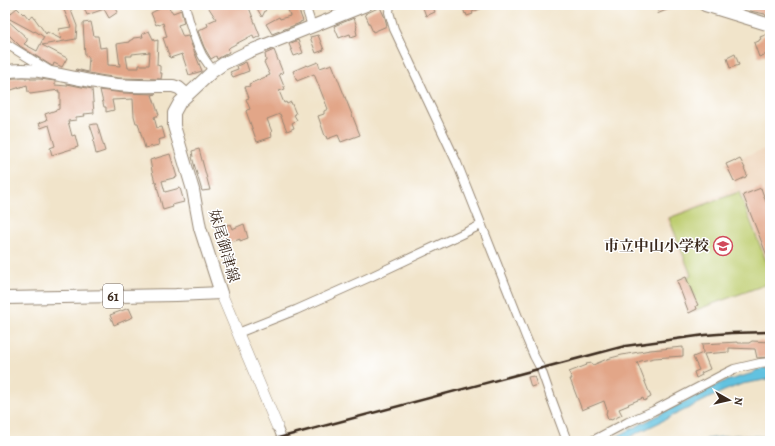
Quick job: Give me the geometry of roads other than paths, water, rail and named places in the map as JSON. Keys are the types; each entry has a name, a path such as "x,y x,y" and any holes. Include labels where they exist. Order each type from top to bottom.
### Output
{"main road":[{"name":"妹尾御津線","path":"5,298 221,293 200,228 193,190 174,126 174,114 180,102 213,71 223,64 248,52 366,5"},
{"path":"705,5 770,25"},
{"path":"5,72 21,69 55,73 95,82 118,85 173,86 179,88 186,95"}],"street":[{"path":"185,5 202,56 213,71"},
{"path":"305,5 312,26"},
{"path":"390,5 389,12 394,29 457,163 526,337 541,369 567,441"},
{"path":"5,43 55,73"},
{"path":"238,333 296,310 481,225"},
{"path":"221,293 283,441"},
{"path":"583,441 592,441 722,375 734,370 770,362"}],"water":[{"path":"770,368 770,379 742,384 724,391 621,441 608,441 723,382 753,373 756,370"},
{"path":"736,435 770,437 770,441 706,441 706,439"}],"railway":[{"path":"267,441 625,346 705,335 770,332"}],"place":[{"name":"市立中山小学校","path":"723,246"}]}
